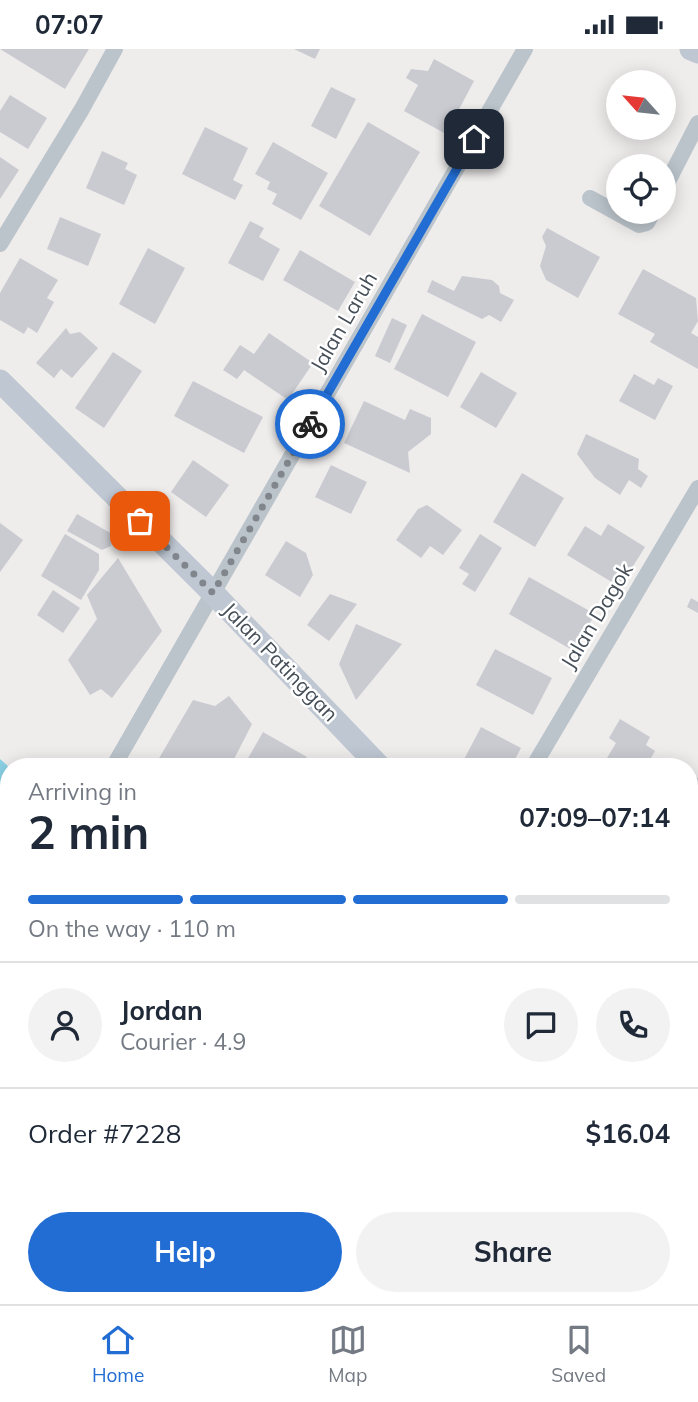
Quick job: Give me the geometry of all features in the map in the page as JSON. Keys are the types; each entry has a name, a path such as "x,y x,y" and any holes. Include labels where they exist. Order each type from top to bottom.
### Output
{"main road":[{"path":"691,49 698,52"},
{"name":"Jalan Patinggan","path":"0,380 213,593 371,758"}],"street":[{"path":"0,243 116,49"},
{"name":"Jalan Laruh","path":"118,758 525,49"},
{"path":"676,166 698,123"},
{"path":"590,198 606,207"},
{"name":"Jalan Dagok","path":"538,758 698,488"}],"building":[{"path":"0,49 89,49 65,89"},
{"path":"294,49 320,49 315,59"},
{"path":"434,59 474,81 446,134 404,111 418,85 406,78 411,69 428,71"},
{"path":"331,87 356,99 336,139 311,126"},
{"path":"10,95 47,118 28,149 0,132 0,111"},
{"path":"368,122 420,152 370,236 319,206"},
{"path":"205,127 248,148 233,180 243,185 235,200 182,174"},
{"path":"273,142 328,173 301,220 272,204 277,194 267,189 270,182 255,174"},
{"path":"102,151 128,163 125,169 137,175 124,205 86,188"},
{"path":"0,157 19,170 0,199"},
{"path":"60,217 101,234 88,266 47,249"},
{"path":"250,221 264,228 259,237 280,249 263,281 228,263"},
{"path":"547,228 600,257 578,298 546,280 540,266 546,246 542,237"},
{"path":"148,248 185,268 155,324 119,304"},
{"path":"300,250 355,282 338,311 283,280"},
{"path":"20,258 58,280 47,298 54,302 37,333 28,327 24,334 0,320 0,293"},
{"path":"643,269 696,298 698,321 691,333 698,337 698,369 650,342 655,334 618,314"},
{"path":"462,276 492,280 499,286 500,293 514,300 501,322 489,315 482,319 427,292 432,280 454,291"},
{"path":"422,314 476,342 448,397 394,369"},
{"path":"392,318 407,325 390,363 375,356"},
{"path":"66,328 70,334 80,332 98,348 72,378 61,369 54,378 36,363"},
{"path":"269,333 313,363 288,400 244,370 237,379 223,370 240,345 254,354"},
{"path":"113,352 142,371 104,428 75,408"},
{"path":"481,372 517,393 496,428 460,407"},
{"path":"634,374 654,385 658,378 673,386 655,420 619,401"},
{"path":"193,381 263,417 244,453 174,416"},
{"path":"364,401 405,420 410,409 431,418 431,434 408,452 410,473 344,443"},
{"path":"586,434 639,459 638,469 648,476 641,488 629,480 620,495 595,478 577,454"},
{"path":"193,460 229,485 206,517 171,492"},
{"path":"331,465 367,482 351,514 315,497"},
{"path":"522,473 564,498 535,547 493,522"},
{"path":"427,505 462,530 443,555 430,546 421,558 396,540 418,509"},
{"path":"77,514 114,535 111,546 102,550 67,531"},
{"path":"0,523 23,540 0,572"},
{"path":"608,524 645,547 620,587 567,555 585,526 601,536"},
{"path":"65,534 99,554 99,570 81,600 41,576"},
{"path":"480,534 502,548 475,592 462,584 469,574 459,568"},
{"path":"286,541 306,553 313,575 300,597 265,575"},
{"path":"118,558 162,631 112,698 101,689 90,695 68,660 97,619 87,595"},
{"path":"529,577 595,614 574,651 509,614"},
{"path":"53,590 80,608 63,633 37,615"},
{"path":"330,594 357,604 329,641 307,625"},
{"path":"691,598 698,602 698,613 687,607"},
{"path":"356,624 402,644 356,700 339,664"},
{"path":"495,649 552,678 533,715 476,685"},
{"path":"229,696 252,724 235,758 159,758 193,700 215,706"},
{"path":"620,719 650,737 646,745 655,751 651,758 607,758 616,743 609,738"},
{"path":"481,727 521,748 516,758 465,758"},
{"path":"263,732 307,757 306,758 248,758"}],"way so far":[{"path":"140,521 213,593 310,424"}],"route":[{"path":"310,424 474,139"}]}
